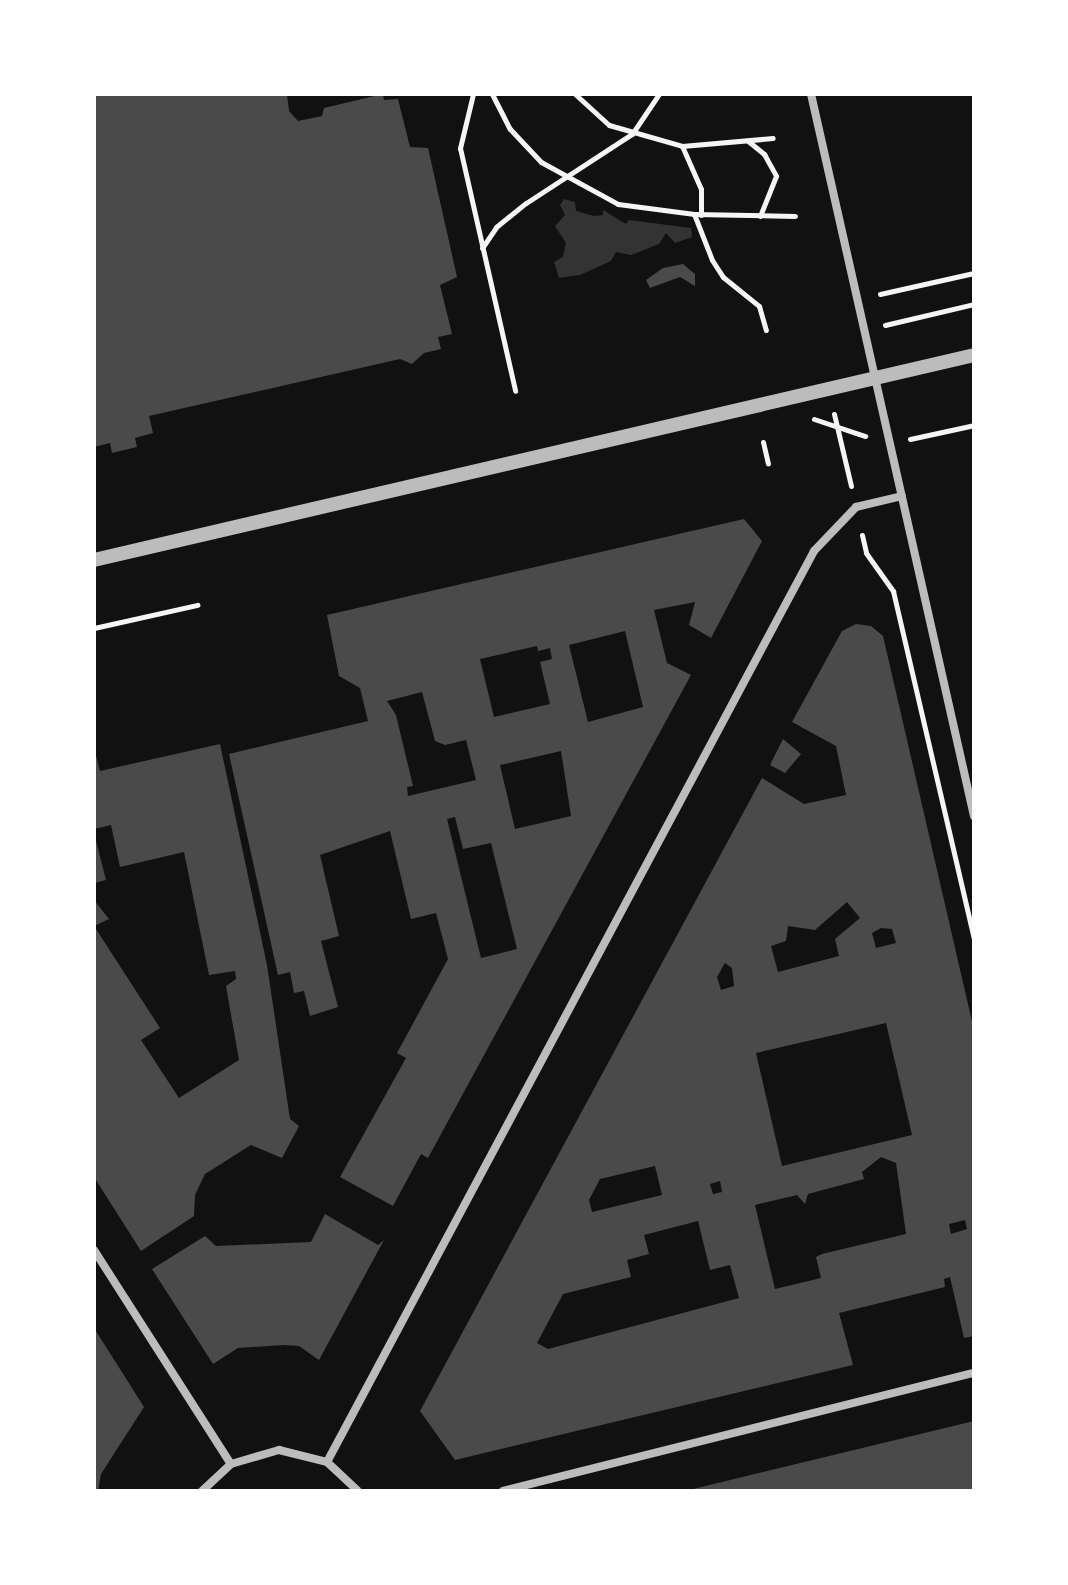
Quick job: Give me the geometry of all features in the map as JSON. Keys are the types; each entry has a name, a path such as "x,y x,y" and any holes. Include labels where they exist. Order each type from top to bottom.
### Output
{"street":[{"path":"811,94 974,816"},
{"path":"94,560 974,355"},
{"path":"327,1462 814,551 856,507 902,496"},
{"path":"94,1250 231,1464"},
{"path":"503,1491 974,1373"},
{"path":"202,1491 231,1464 279,1450 327,1462 358,1491"}],"path":[{"path":"473,94 460,148 515,391"},
{"path":"492,94 525,146 573,183 618,204 697,214 795,216"},
{"path":"575,94 590,113 632,134 682,146 773,138"},
{"path":"481,248 496,227 547,187 632,134 659,94"},
{"path":"747,140 764,154 776,176 760,216"},
{"path":"682,146 701,189 697,214 712,260 723,277 759,306 766,330"},
{"path":"880,294 974,273"},
{"path":"889,324 974,304"},
{"path":"834,414 852,487"},
{"path":"917,438 974,425"},
{"path":"763,442 768,463"},
{"path":"866,553 893,591 974,940"},
{"path":"94,628 197,605"}],"shaded area":[{"path":"564,199 575,202 576,211 594,216 603,215 603,210 626,224 629,220 691,228 692,237 675,243 666,233 659,244 631,255 616,252 611,261 580,275 559,278 554,262 563,257 566,243 555,226 565,215 560,205"}],"building":[{"path":"94,94 287,94 289,111 298,121 322,116 324,108 383,94 384,100 398,99 410,147 428,148 457,277 440,285 452,334 438,337 441,349 424,353 412,364 400,359 149,416 153,433 135,438 137,447 112,453 110,443 94,447"},
{"path":"683,264 695,274 695,286 680,277 650,288 646,280 663,268"},
{"path":"744,519 762,541 711,638 689,625 695,602 654,610 667,663 691,675 428,1158 421,1154 393,1206 340,1177 406,1058 397,1053 448,959 436,913 411,919 390,831 320,855 339,936 321,941 338,1007 310,1016 304,991 294,993 290,972 278,975 229,754 368,721 360,688 339,676 327,615","holes":["625,631 643,707 588,722 569,645","537,646 538,651 550,648 552,659 540,662 550,704 494,717 480,659","422,692 435,741 445,745 466,740 476,780 408,796 407,787 413,786 396,715 387,701","561,751 571,816 515,829 500,765","455,817 463,849 491,843 517,949 481,958 447,819"]},
{"path":"856,624 871,626 883,636 974,1030 974,1336 964,1338 950,1277 944,1279 945,1287 839,1313 853,1365 455,1460 420,1411 762,778 804,804 846,795 836,746 792,722 842,631","holes":["847,902 860,918 835,939 839,956 778,972 771,946 786,941 788,926 815,930","881,928 892,929 896,943 876,948 872,933","725,963 732,968 734,986 721,990 717,977","886,1023 912,1135 782,1166 756,1053","881,1157 896,1163 906,1234 822,1254 816,1257 821,1278 775,1289 755,1205 797,1195 805,1204 808,1194 864,1179 862,1172","655,1166 662,1195 592,1212 589,1200 600,1179","720,1181 722,1192 713,1194 710,1184","965,1220 967,1229 951,1234 949,1224","698,1221 710,1270 730,1265 739,1298 548,1349 537,1343 563,1294 631,1277 627,1260 649,1254 644,1235"]},
{"path":"783,739 801,754 785,773 770,765"},
{"path":"220,744 267,965 290,1119 299,1126 282,1158 251,1145 205,1174 195,1195 194,1216 141,1251 94,1177 94,926 160,1028 141,1040 179,1098 239,1060 226,986 236,979 235,971 209,975 184,852 120,867 111,825 94,829 94,748 100,771"},
{"path":"94,833 106,880 94,883"},
{"path":"94,900 109,919 94,926"},
{"path":"325,1214 378,1245 384,1240 319,1360 299,1346 284,1345 238,1348 213,1364 152,1269 205,1236 216,1246 311,1242"},
{"path":"94,1328 144,1407 101,1474 98,1491 94,1491"},
{"path":"974,1421 974,1491 689,1491 689,1490"}]}
